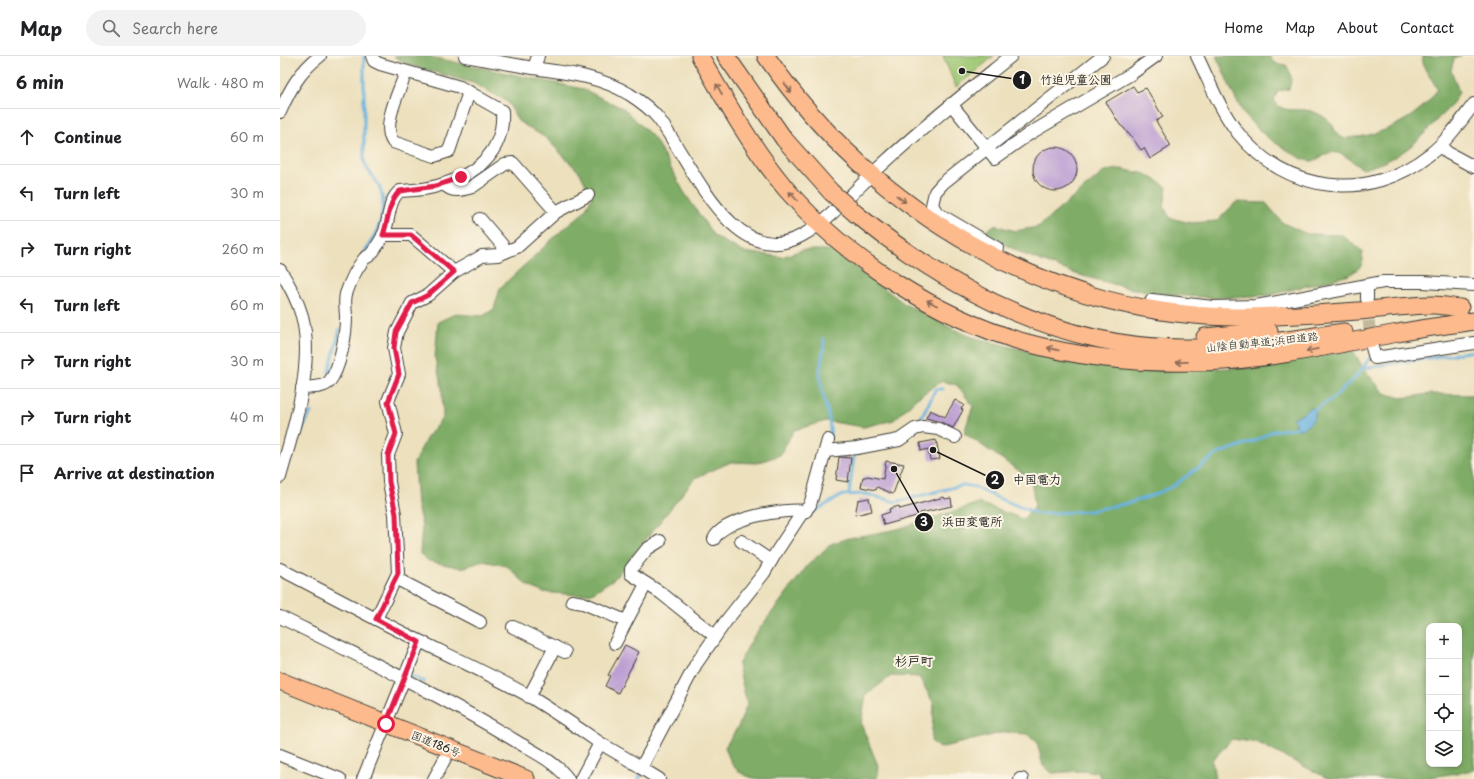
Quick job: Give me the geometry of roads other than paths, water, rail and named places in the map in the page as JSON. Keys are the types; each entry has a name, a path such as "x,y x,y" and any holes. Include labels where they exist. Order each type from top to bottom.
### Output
{"highway":[{"path":"700,56 726,102 762,157 787,190 819,224 852,252 889,278 925,300 958,316 1026,343 1093,356 1179,363 1244,359 1307,351 1474,320"},
{"name":"山陰自動車道;浜田道路","path":"726,56 784,139 832,192 856,214 900,248 944,276 1000,306 1045,324 1093,337 1149,346 1181,348 1240,346 1344,332 1474,320"},
{"path":"766,56 795,97 831,137 871,175 921,214 979,250 1044,280 1111,302 1145,309 1212,316 1289,315 1433,305 1467,308"},
{"name":"山陰自動車道;浜田道路","path":"944,276 997,300 1049,318 1102,330 1155,336 1181,337 1239,334 1467,308"},
{"name":"国道186号","path":"280,681 526,779"}],"street":[{"path":"280,112 295,81 311,63 320,56"},
{"path":"302,388 328,383 332,376 341,352 346,318 345,296 355,274 383,235 396,194 400,191 444,184 478,168 490,156 497,139 502,120 502,111 460,87 374,62 372,56"},
{"path":"465,56 586,76 613,85 644,104 658,119 711,201 726,218 754,238 768,242 785,242 800,236 819,224 871,175 951,104 1011,56"},
{"path":"534,68 535,60 538,56"},
{"path":"1103,56 939,186 932,196 933,209 942,216 1018,260 1064,278 1110,292 1162,302 1213,307 1256,306 1329,291 1366,287 1384,282 1423,282 1474,285"},
{"path":"951,104 995,158 1029,134 1131,74 1156,56"},
{"path":"1197,56 1222,111 1238,134 1254,151 1272,164 1293,176 1315,183 1340,186 1368,184 1385,180 1408,169 1440,146 1474,104"},
{"path":"406,72 389,119 389,136 393,142 434,156 449,151 469,92"},
{"path":"1440,146 1448,153 1474,167"},
{"path":"444,184 448,188 455,190 466,189 472,187 505,164 513,163 556,212"},
{"path":"376,619 397,579 398,570 396,514 389,482 388,455 396,434 388,402 399,374 395,358 396,332 412,303 428,295 454,272 482,256 498,255 517,247 556,212 588,195"},
{"path":"480,219 503,246 505,252"},
{"path":"383,235 411,235 454,272"},
{"path":"280,270 290,287 302,317 306,342 302,388 280,477"},
{"path":"1366,287 1367,299"},
{"path":"1371,344 1375,358 1474,344"},
{"path":"643,769 693,670 715,636 764,573 800,516 810,505 815,493 827,445 857,448 899,440 922,427 938,429 955,437"},
{"path":"714,539 716,535 736,522 785,510 806,511"},
{"path":"660,541 647,549 630,569 631,574 715,636"},
{"path":"741,541 771,561"},
{"path":"280,568 419,642 464,662 529,696 658,779"},
{"path":"397,579 480,622"},
{"path":"615,643 646,584"},
{"path":"572,601 583,603 626,621"},
{"path":"280,617 404,678 496,729 547,760 568,779"},
{"path":"513,627 560,650 529,696"},
{"path":"363,779 419,642"},
{"path":"581,779 600,743"},
{"path":"434,779 450,749"},
{"path":"280,755 340,779"}],"water":[{"path":"1309,408 1313,408 1315,412 1314,418 1300,430 1298,427 1296,429 1294,425 1296,424 1292,418 1302,414"}],"waterway":[{"path":"364,56 364,161 380,188 383,205 377,230 364,253"},
{"path":"329,372 340,329"},
{"path":"824,339 820,376 828,414 830,438"},
{"path":"1364,368 1474,351"},
{"path":"1311,412 1332,399 1355,378 1371,357"},
{"path":"918,424 936,389 943,389"},
{"path":"301,432 311,412"},
{"path":"808,515 843,495 866,494 896,502 963,485 975,487 1038,514 1089,511 1129,503 1154,495 1173,486 1217,454 1257,440 1273,431 1295,428 1298,424"},
{"path":"849,493 854,457 857,452"},
{"path":"409,675 424,682"},
{"path":"639,779 643,771"}],"tunnel":[{"path":"1367,303 1371,344"}],"place":[{"name":"竹迫児童公園","path":"962,71"},
{"name":"中国電力","path":"933,450"},
{"name":"浜田変電所","path":"894,469"}],"district":[{"name":"杉戸町","path":"914,661"}]}
